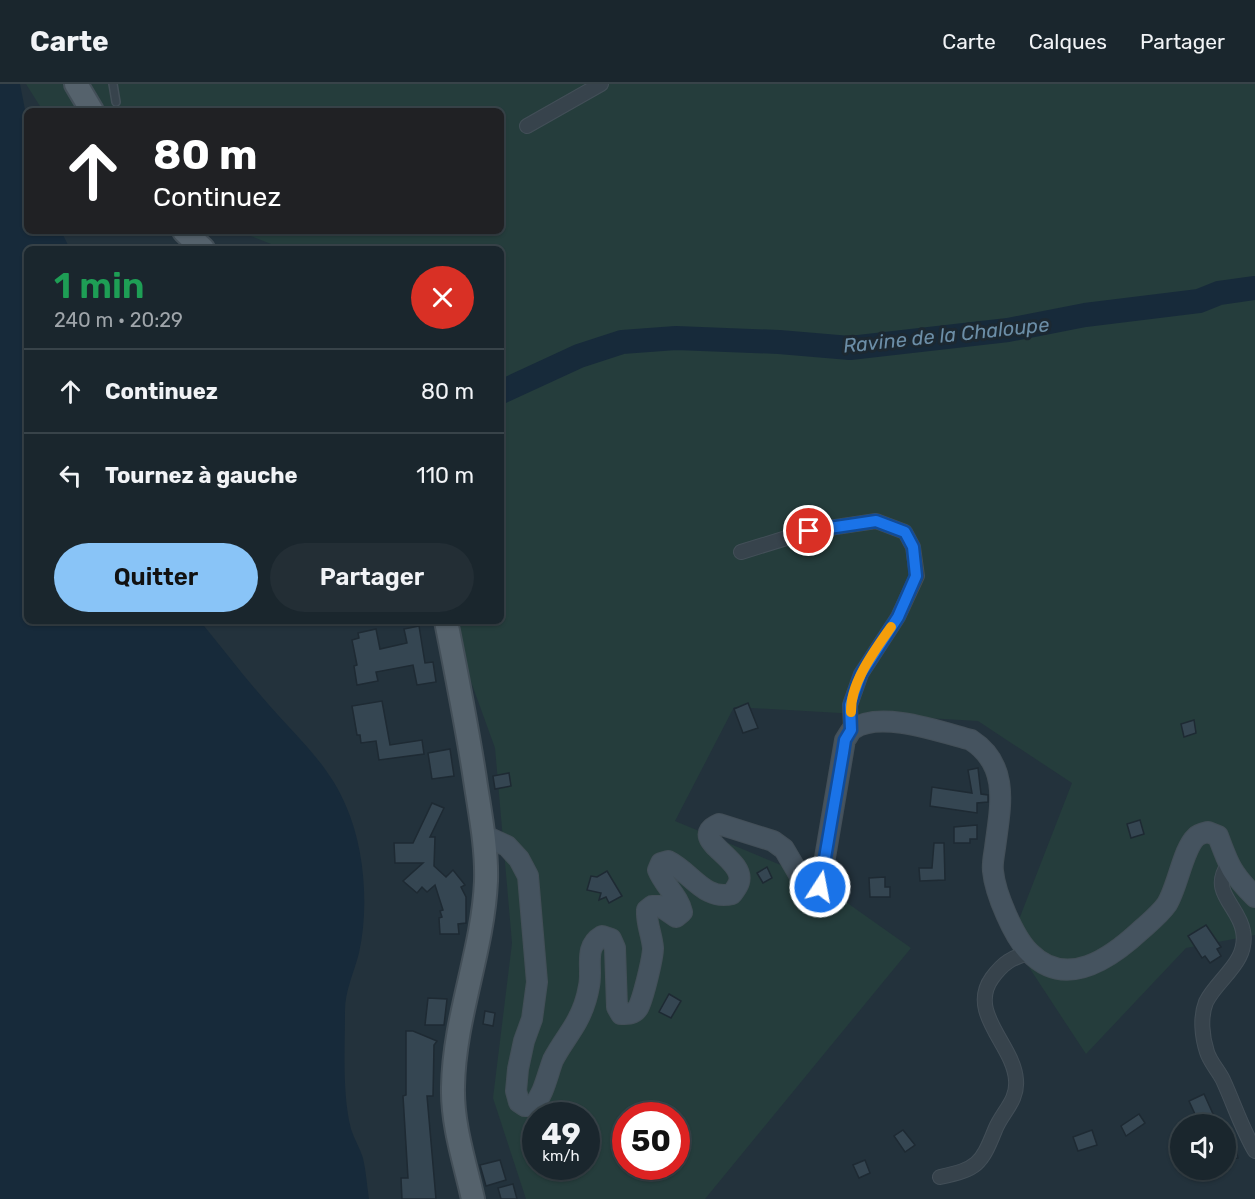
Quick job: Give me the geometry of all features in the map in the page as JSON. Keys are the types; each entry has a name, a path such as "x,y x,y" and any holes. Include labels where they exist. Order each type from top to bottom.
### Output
{"main road":[{"path":"76,84 90,108"},
{"path":"187,234 200,246"},
{"path":"447,624 469,740 483,835 486,880 481,929 458,1035 453,1089 459,1138 473,1199"},
{"path":"483,835 507,846 519,859 528,876 537,982 532,1019 518,1069 516,1091 519,1102 525,1106 533,1106 540,1099 555,1058 577,1021 586,1000 590,981 590,948 594,940 602,936 611,939 615,948 617,1006 621,1014 630,1014 638,1009 652,955 647,910 652,906 660,906 676,917 682,912 680,905 661,879 658,870 661,863 668,861 677,865 708,892 720,897 732,894 740,882 739,869 709,840 708,833 712,827 719,824 773,841 784,849 808,890 813,891 820,887 844,746 851,730 867,723 895,722 971,740 989,756 997,770 1001,790 992,870 997,893 1011,923 1030,953 1049,966 1070,970 1092,966 1123,947 1166,905 1177,884 1189,846 1197,836 1208,832 1218,836 1228,865 1255,897"}],"street":[{"path":"527,126 601,84"},
{"path":"741,552 809,531 876,521 905,532 913,547 916,576 898,617 861,674 850,705 851,730"},
{"path":"1228,865 1220,883 1244,931 1243,947 1240,956 1207,1000 1203,1014 1203,1034 1207,1054 1222,1078 1247,1138 1255,1151"},
{"path":"940,1177 965,1172 981,1160 996,1126 1015,1096 1014,1066 985,1008 987,986 997,972 1013,957 1030,953"}],"lane":[{"path":"113,84 116,102"}],"green space":[{"path":"26,84 1255,84 1255,935 1186,948 1086,1054 1011,940 1072,783 978,721 734,707 675,821 812,878 911,948 705,1199 526,1199 493,1098 512,943 495,748 450,624 504,624 504,246 272,246 246,234 504,234 504,108 41,108"}],"water":[{"path":"0,84 20,84 25,108 24,234 62,234 68,246 24,246 24,624 202,624 260,695 312,752 339,791 357,841 363,879 362,936 345,1003 345,1070 348,1115 352,1133 363,1158 369,1199 0,1199"}],"building":[{"path":"419,626 425,663 433,662 436,682 417,685 413,665 376,672 378,681 357,685 354,666 357,665 352,640 359,638 358,633 376,629 380,649 407,643 404,629"},
{"path":"382,701 390,745 422,740 424,754 379,760 376,741 361,743 360,735 357,735 352,706"},
{"path":"748,703 758,728 743,733 734,709"},
{"path":"1194,720 1196,733 1184,737 1181,724"},
{"path":"450,749 454,776 432,779 428,753"},
{"path":"978,768 981,794 988,795 988,802 977,803 977,813 930,806 932,787 972,793 968,770"},
{"path":"509,773 511,786 495,789 493,776"},
{"path":"432,803 444,808 430,837 435,837 434,866 446,877 453,870 465,885 461,887 466,897 466,923 458,924 459,934 440,934 439,918 442,917 440,911 443,910 435,885 427,892 422,887 417,893 403,881 423,863 395,863 394,843 413,843"},
{"path":"1140,820 1144,834 1131,838 1127,824"},
{"path":"977,825 977,839 970,839 970,843 954,843 954,827"},
{"path":"934,843 944,843 945,880 920,881 919,868 932,868"},
{"path":"767,867 772,878 763,883 757,873"},
{"path":"607,871 622,896 609,903 606,897 599,900 601,893 587,890 591,876 597,877"},
{"path":"885,877 885,887 890,887 890,897 870,897 869,878"},
{"path":"1206,925 1221,947 1217,949 1221,956 1210,963 1205,956 1202,958 1188,936"},
{"path":"669,994 681,1001 671,1018 659,1012"},
{"path":"428,998 447,999 444,1025 425,1025"},
{"path":"485,1011 495,1013 493,1026 483,1024"},
{"path":"406,1031 413,1031 437,1041 434,1045 433,1096 427,1096 436,1199 402,1199 401,1178 408,1178 403,1096 406,1095"},
{"path":"1204,1094 1213,1114 1195,1114 1189,1101"},
{"path":"1139,1114 1145,1123 1126,1136 1121,1126"},
{"path":"903,1130 915,1145 905,1152 894,1136"},
{"path":"1092,1130 1097,1145 1078,1151 1073,1137"},
{"path":"500,1160 506,1180 486,1186 480,1165"},
{"path":"865,1160 870,1173 859,1178 853,1165"},
{"path":"513,1184 517,1199 501,1199 498,1188"}],"waterway":[{"name":"Ravine de la Chaloupe","path":"504,391 579,356 622,342 676,338 779,342 850,348 1008,330 1085,315 1199,301 1219,293 1255,288"}],"slow traffic":[{"path":"851,712 850,705 861,674 891,627"}],"route":[{"path":"809,531 876,521 905,532 913,547 916,576 898,617 861,674 850,705 851,730 845,740 820,887"}]}
